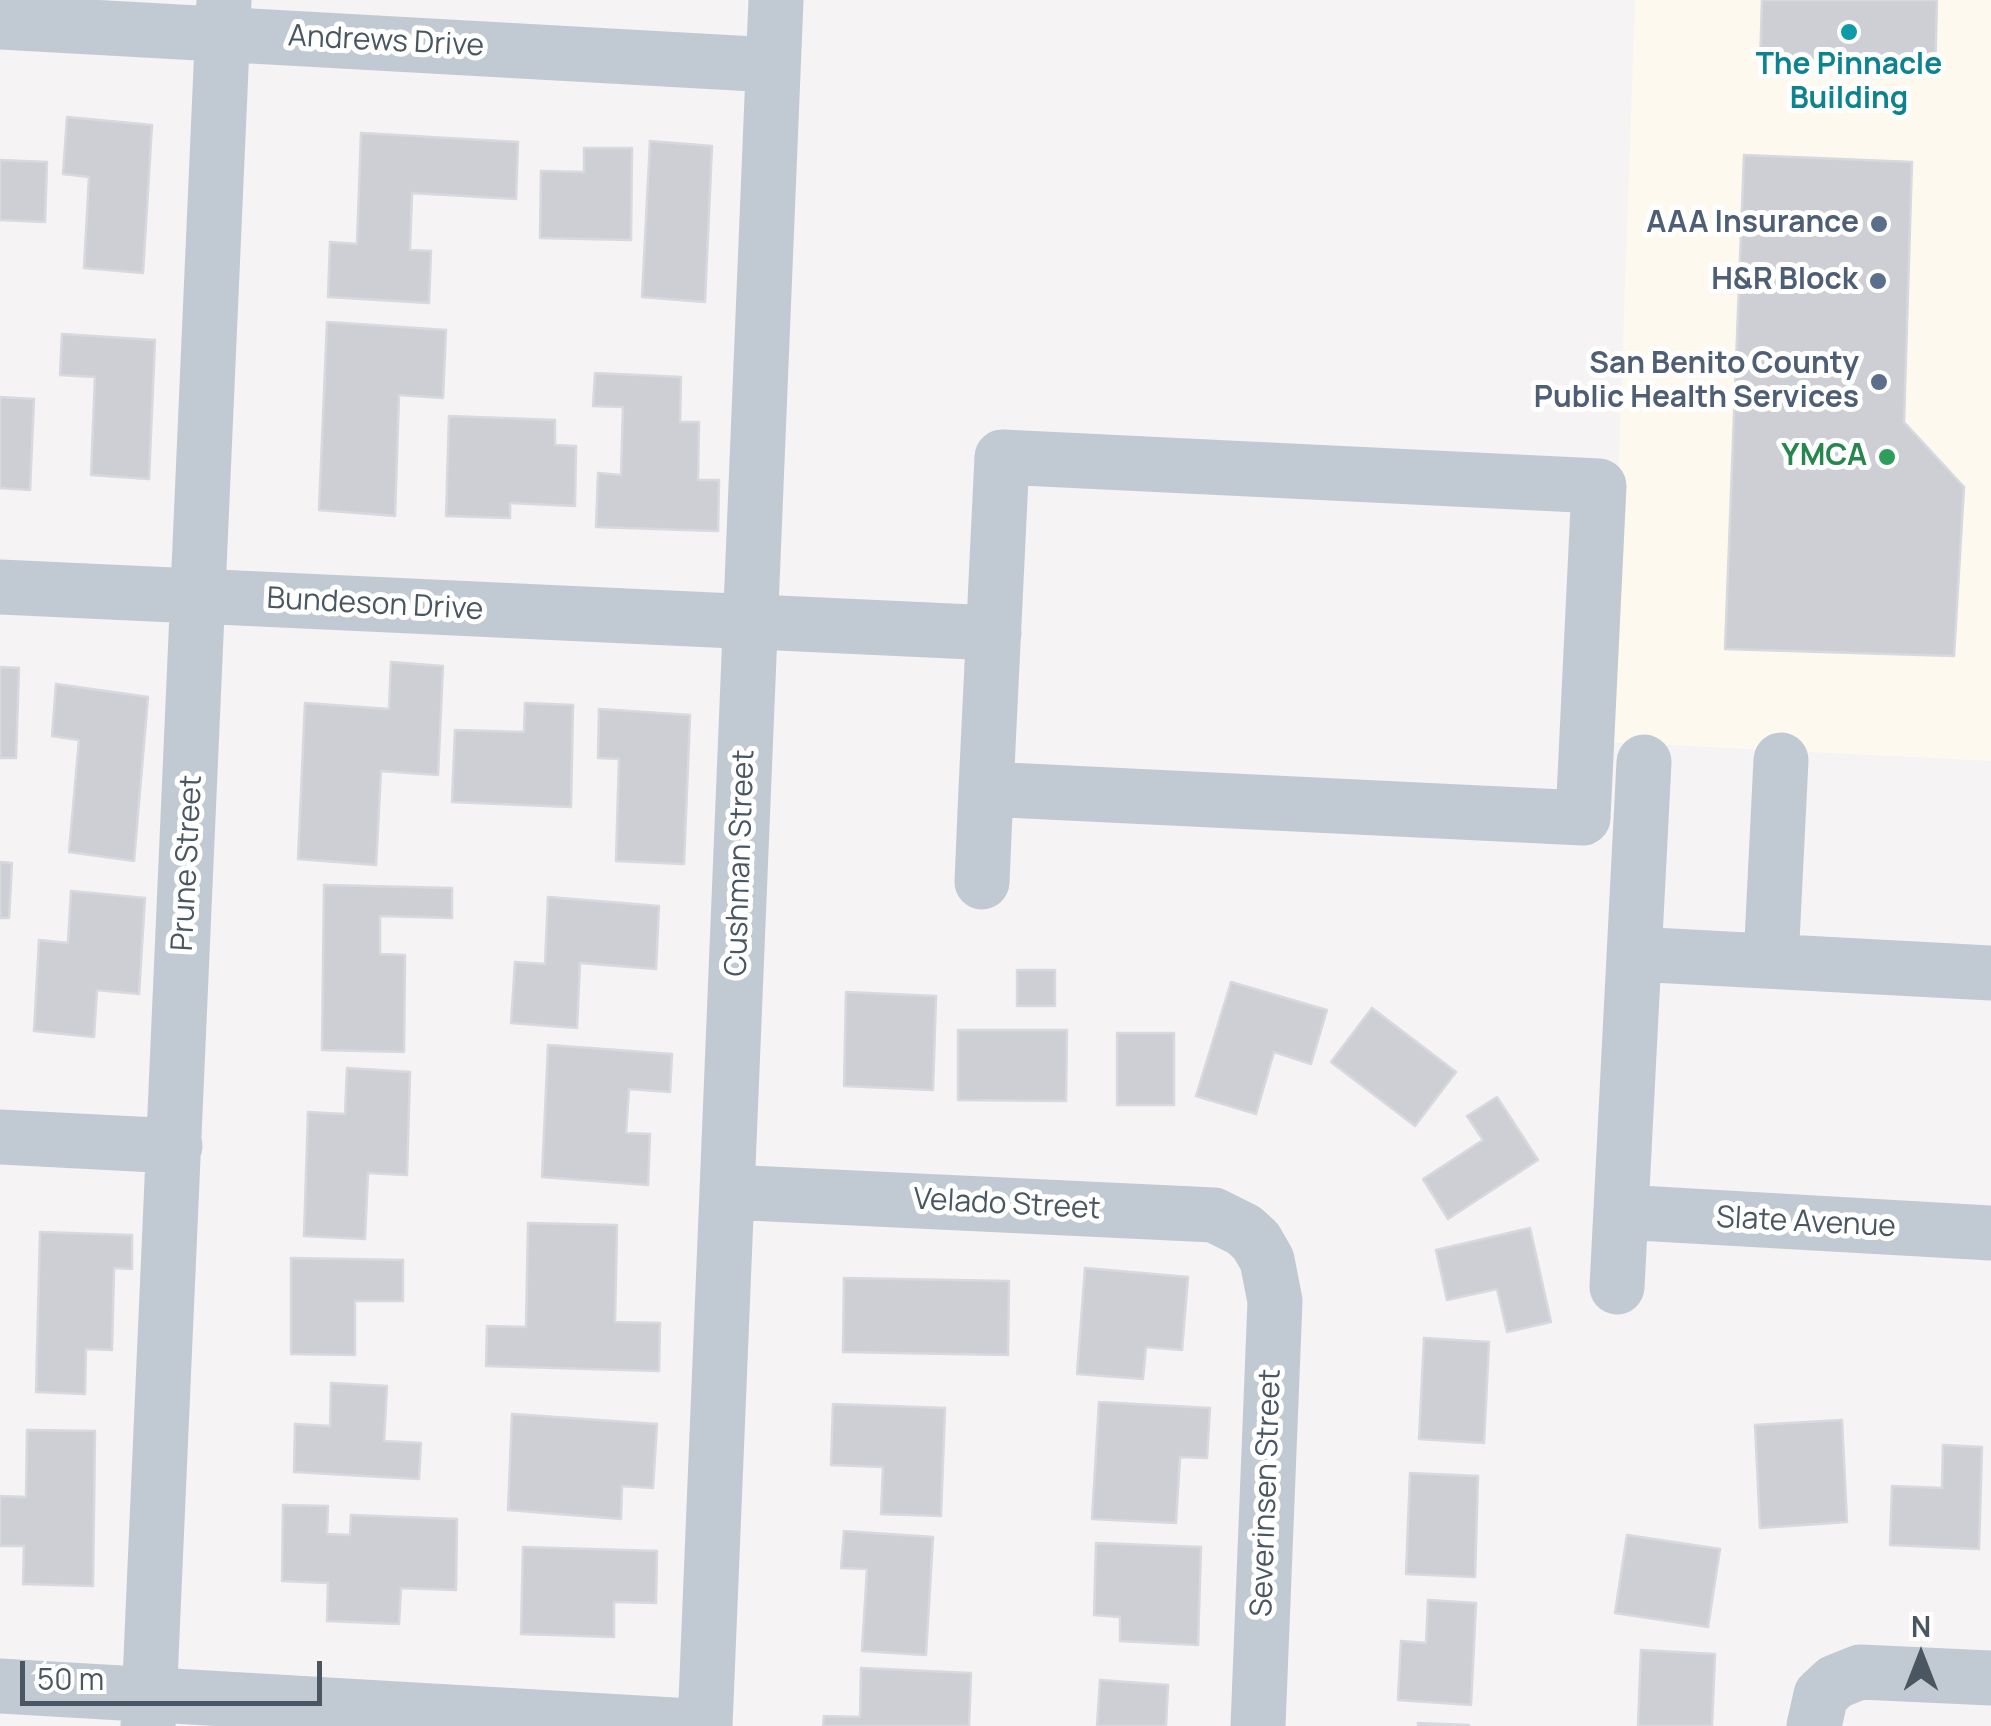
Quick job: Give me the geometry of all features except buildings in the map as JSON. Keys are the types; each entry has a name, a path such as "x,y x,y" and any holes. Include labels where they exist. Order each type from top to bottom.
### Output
{"street":[{"name":"Cushman Street","path":"705,1726 776,0"},
{"name":"Andrews Drive","path":"0,22 224,16 772,65"},
{"name":"Prune Street","path":"149,1709 224,16"},
{"path":"982,882 986,789 1002,457 1599,486 1582,818 986,789"},
{"name":"Bundeson Drive","path":"0,587 994,633"},
{"path":"1770,961 1781,760"},
{"path":"1617,1287 1644,762"},
{"path":"1634,954 1991,973"},
{"path":"0,1137 175,1146"},
{"name":"Velado Street","path":"728,1192 1214,1216 1244,1230 1266,1260"},
{"name":"Slate Avenue","path":"1621,1212 1991,1233"},
{"name":"Severinsen Street","path":"1258,1726 1275,1301 1266,1260"},
{"path":"1814,1726 1821,1694 1835,1682 1860,1672 1991,1678"},
{"path":"0,1686 149,1709 691,1726"}],"shaded area":[{"path":"1635,0 1991,0 1991,761 1609,742"}],"place":[{"name":"The Pinnacle Building","path":"1849,32"},
{"name":"AAA Insurance","path":"1879,224"},
{"name":"H&R Block","path":"1878,281"},
{"name":"San Benito County Public Health Services","path":"1879,382"},
{"name":"YMCA","path":"1887,457"}]}
